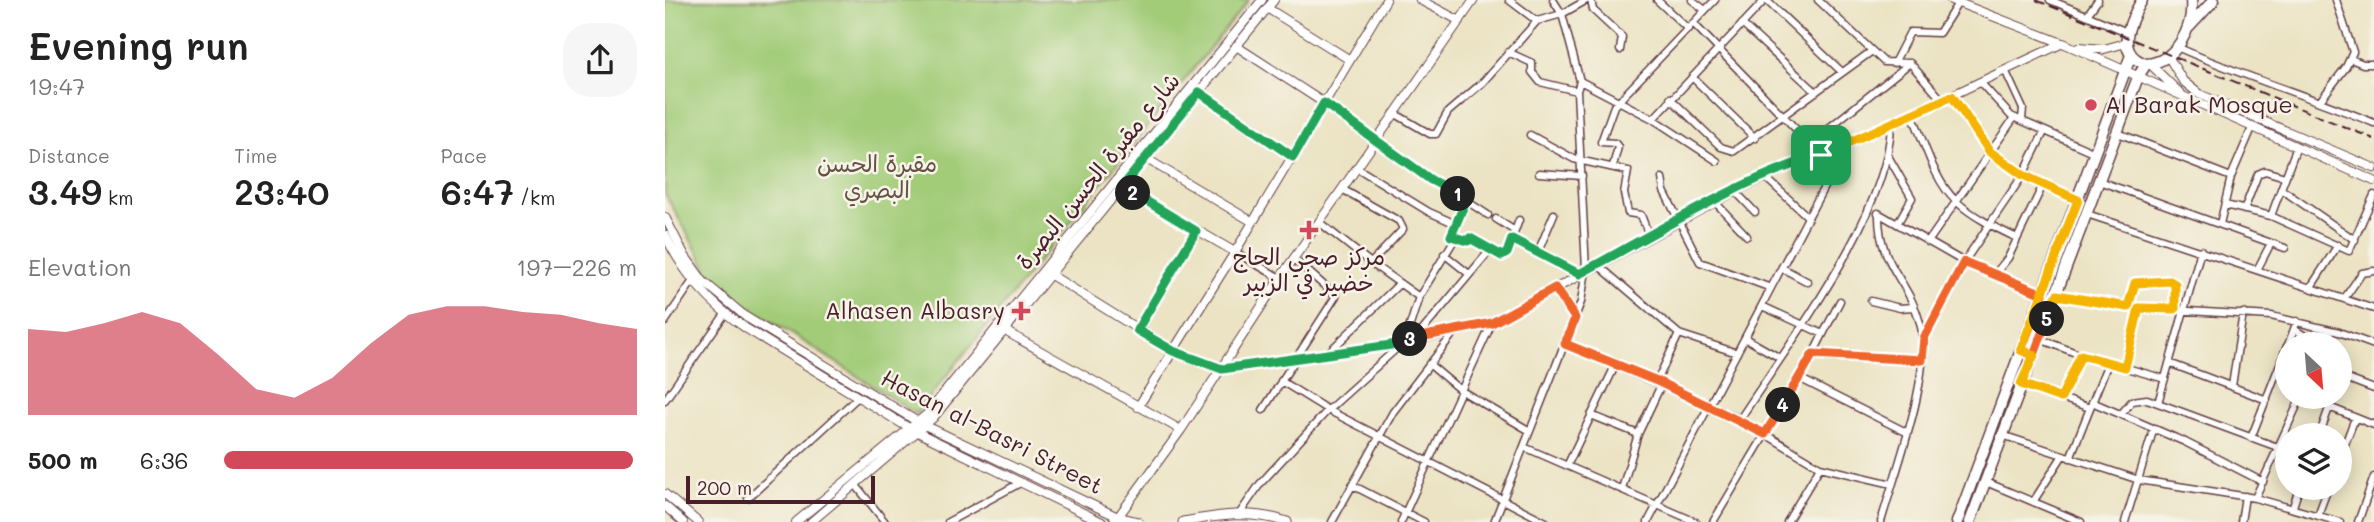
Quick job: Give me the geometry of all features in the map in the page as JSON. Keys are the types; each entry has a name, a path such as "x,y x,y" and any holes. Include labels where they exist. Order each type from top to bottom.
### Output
{"main road":[{"path":"1957,522 2078,200 2123,70 2131,55 2127,37 2142,0"},
{"path":"2187,29 2191,0"},
{"path":"1970,522 2138,77 2148,63 2168,56 2177,47 2187,29 2214,0"},
{"path":"2131,55 2148,63"},
{"path":"2021,350 2034,355"},
{"path":"1183,522 1240,513 1256,513 1287,522"},
{"path":"1116,519 1138,522"}],"street":[{"name":"شارع مقبرة الحسن البصرة","path":"922,423 1075,230 1265,4 1274,0"},
{"path":"1138,407 1293,157 1386,0"},
{"path":"1420,0 1460,20"},
{"path":"1116,519 1181,430 1280,278 1474,0"},
{"path":"1509,0 1537,21"},
{"path":"1494,522 1581,302 1582,160 1577,90 1580,81 1562,13 1553,0"},
{"path":"1394,113 1430,135 1436,134 1448,112 1482,83 1537,21 1589,0 1593,10 1622,37 1620,51"},
{"path":"1692,0 1705,10"},
{"path":"1613,166 1618,147 1615,143 1601,142 1614,106 1622,102 1715,0"},
{"path":"1653,119 1765,0 1842,72"},
{"path":"2050,0 2087,15 2127,37"},
{"path":"2087,15 2098,0"},
{"path":"2320,101 2351,59 2352,45 2336,0"},
{"path":"1661,1 1688,29"},
{"path":"1820,1 1884,62 1910,63"},
{"path":"1894,64 1907,34 1913,30 1939,33 1955,2 2063,43 2374,181"},
{"name":"شارع مقبرة الحسن البصرة","path":"913,430 1005,331 1084,236 1145,158 1172,117 1199,92 1265,4"},
{"path":"1265,4 1350,60"},
{"path":"1693,23 1786,115 1821,155"},
{"path":"1742,24 1816,92"},
{"path":"1051,275 1173,351 1222,369 1391,345 1417,337 1492,323 1678,220 1765,177 1846,145 2063,43 2097,49 2127,37"},
{"path":"1236,46 1488,215"},
{"path":"2177,47 2231,71 2320,101 2374,123"},
{"path":"1670,99 1727,150 1734,151 1872,51"},
{"path":"1508,52 1532,62 1532,72 1540,82 1577,90"},
{"path":"2168,56 2183,81 2199,94 2374,167"},
{"path":"2351,59 2363,64 2374,64"},
{"path":"1910,63 1943,100"},
{"path":"1810,143 1910,63"},
{"path":"2148,63 2188,99"},
{"path":"1928,242 2023,109 2005,71"},
{"path":"1692,76 1755,138"},
{"path":"1580,81 1653,119 1717,161"},
{"path":"1980,82 2018,119 2095,153"},
{"path":"1199,92 1293,157"},
{"path":"1952,96 1990,152 2023,175 2078,200"},
{"path":"1912,114 1944,185 1956,202 1991,226 2017,238"},
{"path":"1740,419 1801,325 1871,207 1888,156 1891,124"},
{"path":"2220,224 2231,177 2252,128"},
{"path":"1881,522 1906,432 1922,360 1924,338 1964,262 1991,226 2023,175 2044,132"},
{"path":"2118,133 2231,177"},
{"path":"1530,135 1567,156 1628,171 1624,192 1628,213 1641,215 1649,236"},
{"path":"1648,522 1846,145"},
{"path":"2271,216 2297,146"},
{"path":"1888,156 1912,198 1897,224"},
{"path":"1145,158 1253,222"},
{"path":"2349,170 2353,159"},
{"path":"1356,168 1429,212 1456,224"},
{"path":"2244,210 2258,174 2265,171 2285,177"},
{"path":"1539,173 1582,176"},
{"path":"1765,177 1808,217"},
{"path":"1662,178 1662,186 1700,262 1771,288"},
{"path":"2099,181 2285,248"},
{"path":"1994,275 2008,258 2042,185"},
{"path":"1122,187 1280,278"},
{"path":"1342,189 1402,225 1401,232 1371,263"},
{"path":"2281,189 2355,240"},
{"path":"1735,191 1755,212"},
{"path":"2225,205 2271,216 2349,251 2374,195"},
{"path":"1240,513 1260,484 1328,410 1405,341 1419,297 1453,242 1451,236 1465,200"},
{"path":"1715,202 1747,236"},
{"path":"1871,207 1964,262 2043,294"},
{"path":"1538,252 1554,214"},
{"path":"1879,214 1882,247 1913,307 1924,338"},
{"path":"2087,214 2374,309"},
{"name":"Hasan al-Basri Street","path":"665,217 693,269 719,298 755,323 922,423 1116,519"},
{"path":"1496,219 1515,231"},
{"path":"1451,236 1468,241 1470,238 1505,255 1520,220"},
{"path":"1319,222 1419,297"},
{"path":"1075,230 1084,236"},
{"path":"1137,330 1196,231"},
{"path":"1512,239 1583,272"},
{"name":"Hasan al-Basri Street","path":"666,242 692,282 725,314 913,430 1102,522"},
{"path":"2257,270 2271,243"},
{"path":"2311,287 2338,245"},
{"path":"1417,337 1491,249"},
{"path":"2158,402 2169,363 2179,309 2201,250"},
{"path":"1444,254 1469,274"},
{"path":"1263,410 1336,296 1294,259"},
{"path":"1598,264 1679,334 1737,353"},
{"path":"1781,268 1808,282"},
{"path":"2344,299 2362,273 2374,271"},
{"path":"2128,307 2135,283 2170,281 2175,284 2179,309"},
{"path":"665,322 692,282"},
{"path":"1329,352 1399,284"},
{"path":"1555,288 1575,318"},
{"path":"2057,295 2128,307 2243,313 2297,321 2374,345"},
{"path":"1713,522 1813,354 1840,301"},
{"path":"1871,301 1900,308 1913,307"},
{"path":"1762,306 1823,334"},
{"path":"2125,367 2139,308"},
{"path":"2232,386 2243,313"},
{"path":"665,400 725,314"},
{"path":"2293,332 2297,321"},
{"path":"1401,522 1492,323"},
{"path":"1332,522 1393,412 1457,329"},
{"path":"2294,329 2299,332"},
{"path":"1005,331 1181,430"},
{"path":"1622,489 1638,434 1679,334"},
{"path":"1745,338 1780,358"},
{"path":"2040,339 2081,355 2165,379"},
{"path":"1565,344 1660,382 1740,419 1820,467 1892,484"},
{"path":"1813,354 1922,360"},
{"path":"2061,398 2081,355"},
{"path":"2033,502 2067,456 2108,363"},
{"path":"2169,363 2267,400"},
{"path":"1429,364 1460,390 1530,431"},
{"path":"1567,466 1616,364"},
{"path":"1799,378 1906,432"},
{"path":"2251,438 2275,379"},
{"path":"1281,381 1380,438 1546,522"},
{"path":"2352,381 2374,389"},
{"path":"2021,384 2061,398 2122,413 2263,482"},
{"path":"748,498 858,397"},
{"path":"2122,413 2137,399 2158,402 2275,446"},
{"path":"2334,410 2374,425"},
{"path":"1591,415 1638,434"},
{"path":"2352,426 2355,418"},
{"path":"2125,522 2154,428"},
{"path":"811,522 913,430"},
{"path":"796,522 913,430"},
{"path":"2002,435 2139,480 2255,498 2340,522"},
{"path":"1524,447 1696,522"},
{"path":"2255,498 2275,458"},
{"path":"1787,522 1820,467"},
{"path":"2358,522 2374,479"},
{"path":"1986,482 2081,522"},
{"path":"948,522 1020,483"},
{"path":"855,484 885,522"},
{"path":"1352,485 1424,522"},
{"path":"665,494 698,522"},
{"path":"2241,522 2245,496"},
{"path":"2293,507 2295,500"},
{"path":"2318,515 2324,500"},
{"path":"665,506 683,522"},
{"path":"2053,522 2056,512"}],"green space":[{"name":"مقبرة الحسن البصري","path":"665,0 1249,0 916,414 736,298 710,274 665,194"}],"railway":[{"path":"2036,0 2374,139"}],"place":[{"name":"Al Barak Mosque","path":"2091,105"},
{"name":"مركز صحي الحاج خضير في الزبير","path":"1309,230"},
{"name":"Alhasen Albasry","path":"1021,311"}],"route":[{"path":"1821,155 1796,163 1735,191 1579,274 1512,239 1507,253 1502,256 1470,238 1468,241 1451,236 1465,203 1464,197 1431,180 1324,103 1293,157 1199,92 1122,187 1196,231 1137,330 1173,351 1222,369 1391,345 1417,337 1492,323 1555,288 1575,318 1565,344 1657,381 1740,419 1765,434 1813,354 1922,360 1924,338 1964,262 2043,294 2021,350 2034,355 2057,295 2128,307 2135,283 2172,281 2175,284 2175,309 2139,308 2125,367 2081,355 2061,398 2021,384 2034,355 2021,350 2078,200 2023,175 1990,152 1952,96 1821,155"}]}
